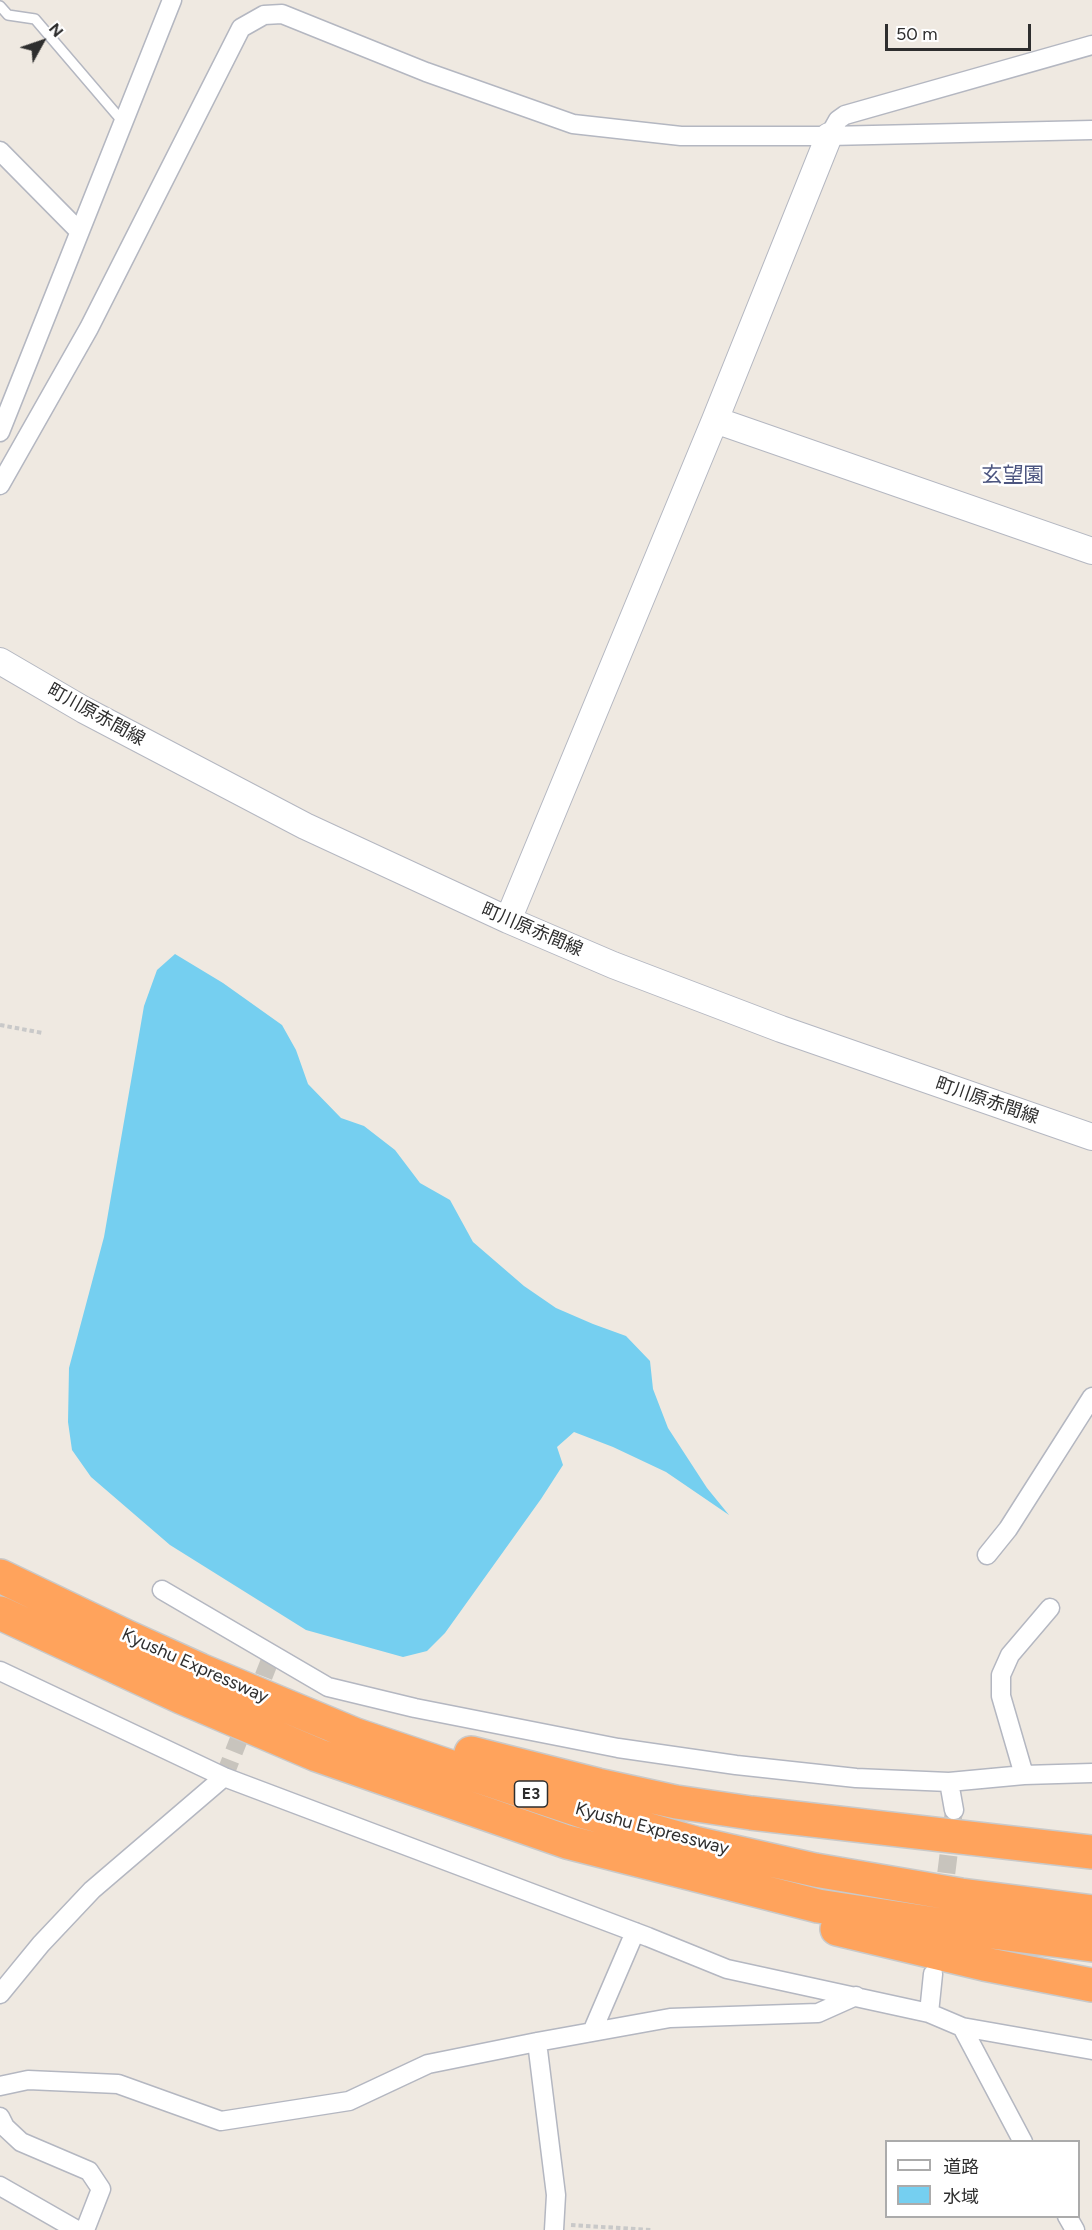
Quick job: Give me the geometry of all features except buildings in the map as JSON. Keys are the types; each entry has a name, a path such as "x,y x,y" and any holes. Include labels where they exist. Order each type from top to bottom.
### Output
{"highway":[{"name":"Kyushu Expressway","path":"0,1576 200,1670 356,1735 585,1812 695,1843 815,1870 961,1895 1092,1912"},
{"name":"Kyushu Expressway","path":"0,1613 181,1697 317,1755 567,1842 818,1906 1092,1945"},
{"path":"200,1670 453,1749 676,1802 774,1816 1092,1852"},
{"path":"715,1881 810,1923 984,1964 1092,1985"}],"street":[{"path":"0,432 172,0"},
{"path":"0,485 89,328 241,28 264,15 282,14 426,72 573,124 681,136 829,136 1092,130"},
{"path":"508,920 715,420 829,136 838,120 845,115 1092,45"},
{"path":"0,151 80,231"},
{"path":"715,420 1092,551"},
{"name":"町川原赤間線","path":"0,660 94,715 295,820 508,920 623,969 781,1029 1092,1137"},
{"path":"987,1555 1008,1529 1092,1397"},
{"path":"162,1590 328,1687 415,1708 642,1751 736,1765 856,1778 949,1782 1024,1775 1092,1773"},
{"path":"1024,1775 1001,1696 1001,1675 1010,1654 1050,1608"},
{"path":"0,1671 224,1777 727,1969 929,2013 962,2027 1092,2050"},
{"path":"0,1994 41,1944 92,1890 224,1777"},
{"path":"949,1782 954,1810"},
{"path":"592,2032 635,1932"},
{"path":"929,2013 933,1974"},
{"path":"0,2086 28,2080 118,2084 221,2121 349,2102 428,2064 537,2042 670,2018 818,2013 856,1996"},
{"path":"962,2027 1022,2140"},
{"path":"537,2042 556,2195 555,2227"},
{"path":"0,2117 5,2127 21,2142 88,2171 101,2189 78,2230 0,2186"}],"lane":[{"path":"0,6 8,15 35,19 124,123"}],"path":[{"path":"0,1025 43,1033"},
{"path":"555,2227 651,2230"}],"water":[{"path":"175,954 223,983 282,1025 296,1050 308,1084 341,1118 364,1126 395,1150 420,1183 450,1200 473,1242 524,1286 556,1308 626,1336 650,1361 653,1389 668,1428 707,1488 729,1515 666,1472 574,1432 557,1447 563,1465 445,1633 427,1651 403,1657 306,1630 170,1545 91,1477 72,1450 68,1422 69,1368 104,1237 144,1006 157,970"}],"tunnel":[{"path":"224,1777 272,1655"},
{"path":"943,1900 954,1810"}],"district":[{"name":"玄望園","path":"1013,476"}]}
